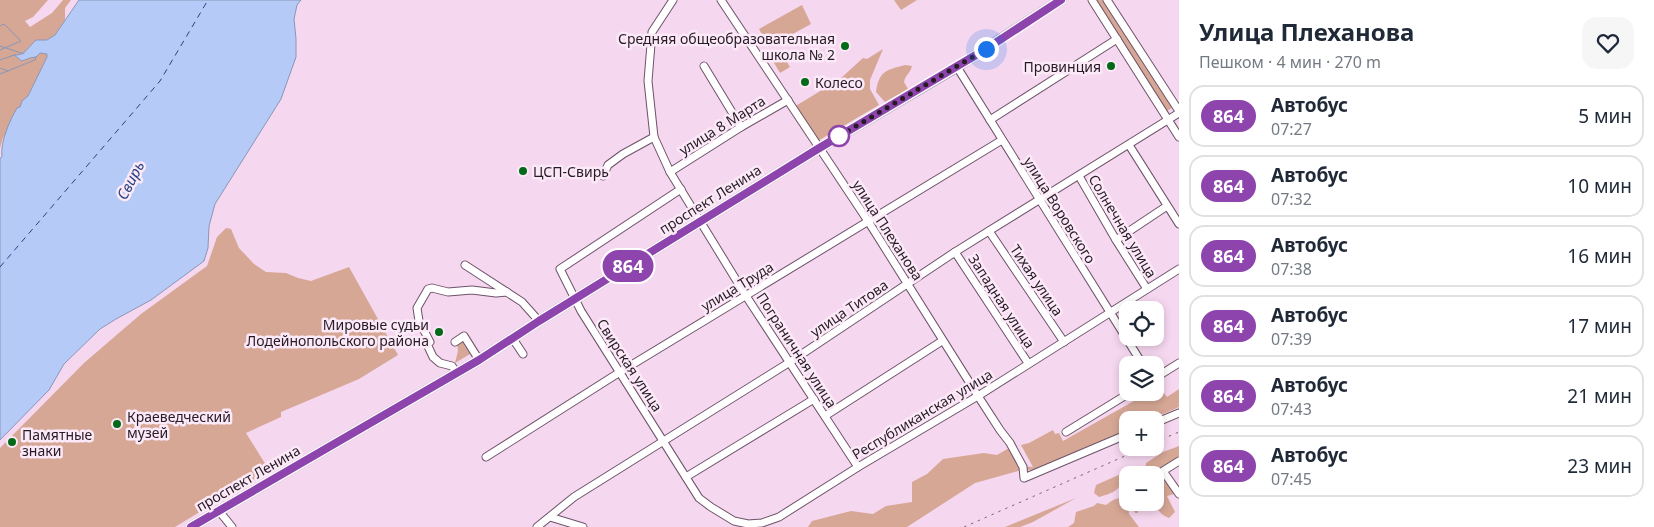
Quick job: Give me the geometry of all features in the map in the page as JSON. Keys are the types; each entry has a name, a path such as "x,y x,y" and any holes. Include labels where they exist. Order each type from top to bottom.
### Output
{"main road":[{"name":"проспект Ленина","path":"191,527 479,360 820,148 958,67 1061,0"}],"street":[{"name":"Пограничная улица","path":"674,0 652,32 648,81 654,137 670,172 746,296 858,467"},
{"name":"улица Плеханова","path":"721,0 868,221 942,341 1010,443 1023,467 1024,478 1119,438"},
{"path":"1092,0 1179,137"},
{"path":"1107,0 1179,112"},
{"path":"990,120 1117,39"},
{"path":"704,66 741,127"},
{"name":"улица Воровского","path":"958,67 1136,356"},
{"name":"улица 8 Марта","path":"670,172 788,100"},
{"name":"улица Титова","path":"537,527 574,497 790,362 955,252 1179,112"},
{"path":"603,176 608,165 623,154 654,137"},
{"name":"улица Труда","path":"486,457 620,372 1002,140"},
{"path":"1129,145 1179,224"},
{"name":"Солнечная улица","path":"1078,176 1147,289"},
{"name":"Свирская улица","path":"681,189 560,269 575,299 684,475"},
{"path":"1116,240 1167,206"},
{"name":"Тихая улица","path":"989,231 1064,342"},
{"name":"Западная улица","path":"955,252 1028,363"},
{"path":"465,264 522,302 539,321"},
{"name":"Республиканская улица","path":"684,475 699,498 729,523 762,523 779,517 858,467 978,396 1179,269"},
{"path":"457,373 452,366 440,363 434,357 427,344 430,342 419,321 417,308 422,296 428,289 432,288 448,292 472,290 496,293 507,292"},
{"path":"455,342 464,336 479,360"},
{"path":"513,339 523,354"},
{"path":"825,416 942,341"},
{"path":"1164,372 1179,363"},
{"path":"684,475 814,399"},
{"path":"1066,432 1119,399"},
{"path":"1164,419 1179,413"},
{"path":"1179,461 1162,471 1179,494"},
{"path":"219,511 232,527"},
{"path":"550,517 584,527"}],"shaded area":[{"path":"0,0 48,0 33,17 25,21 30,27 52,13 63,0 71,0 65,8 65,20 55,35 29,47 24,54 15,56 22,61 36,57 40,53 47,54 28,96 22,101 3,138 0,148"},
{"path":"894,0 917,0 901,10"},
{"path":"1095,0 1106,0 1173,107 1166,112"},
{"path":"802,5 811,24 769,47 759,29"},
{"path":"883,49 870,80 870,89 879,105 816,142 794,107 840,79 863,58 867,59"},
{"path":"780,51 790,67 780,73 770,56"},
{"path":"905,65 912,66 904,82 908,89 885,102 876,92 881,76 888,70"},
{"path":"226,228 231,229 239,248 254,264 266,272 286,273 311,281 349,267 398,355 359,379 281,412 281,417 246,433 269,470 175,527 0,527 0,448 84,363 141,314 207,266 217,237"},
{"path":"462,340 470,354 455,363 458,351 457,343"},
{"path":"1179,389 1179,407 1164,414 1164,411 1119,411 1119,434 1038,469 1018,471 975,483 907,527 808,527 812,521 851,511 873,514 886,506 912,502 912,482 927,474 943,459 984,453 997,455 1009,448 1020,466 1033,467 1021,445 1029,443 1053,430 1055,434 1059,433 1063,441 1134,401 1164,401 1164,393 1167,397"},
{"path":"1179,446 1179,456 1164,466 1146,466 1146,463 1157,456 1164,456 1164,452"},
{"path":"1119,475 1119,487 1109,494 1099,497 1094,493 1096,485"},
{"path":"1164,479 1175,488 1174,494 1167,496 1175,512 1169,518 1159,511 1164,511"},
{"path":"1076,498 1033,522 1020,527 1005,527"},
{"path":"1119,498 1119,511 1129,511 1139,527 1068,527 1074,523 1076,512 1094,506 1097,503 1106,505"}],"water":[{"name":"Свирь","path":"79,0 301,0 297,5 294,19 296,57 281,99 215,204 209,226 208,248 204,261 151,300 100,329 64,364 49,390 0,440 0,159 4,138 11,119 22,101 28,96 47,57 47,54 40,53 36,57 22,61 14,55 24,53 36,40 47,40 55,35"}],"waterway":[{"path":"0,26 4,24 21,41 0,50"},
{"path":"0,46 24,54"},
{"path":"0,60 14,55"},
{"path":"0,74 35,60 36,57"},
{"path":"0,68 8,71"}],"ferry route":[{"path":"0,267 160,81 208,0"}],"railway":[{"path":"1164,438 1179,432"},
{"path":"964,527 1125,456"}],"bus line":[{"name":"864","path":"191,527 479,360 816,150 958,67 1061,0"}],"place":[{"name":"Средняя общеобразовательная школа № 2","path":"845,46"},
{"name":"Провинция","path":"1111,66"},
{"name":"Колесо","path":"805,82"},
{"name":"ЦСП-Свирь","path":"523,171"},
{"name":"Мировые судьи Лодейнопольского района","path":"439,332"},
{"name":"Краеведческий музей","path":"117,424"},
{"name":"Памятные знаки","path":"12,442"}],"route":[{"path":"839,136 836,138 986,49"}]}
